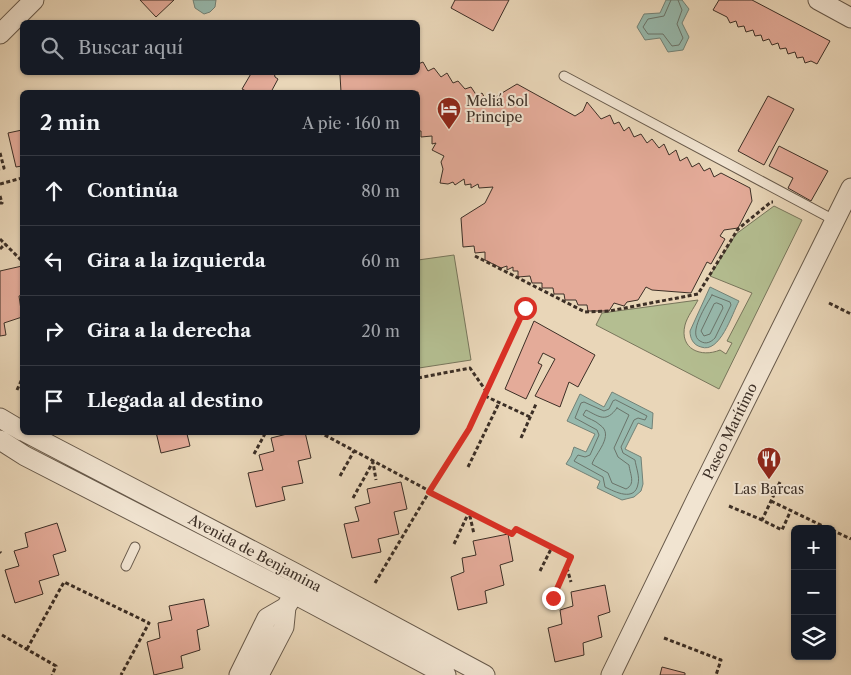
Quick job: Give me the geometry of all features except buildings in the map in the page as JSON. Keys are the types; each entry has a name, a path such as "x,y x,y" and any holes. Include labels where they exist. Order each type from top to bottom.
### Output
{"street":[{"path":"0,34 34,0"},
{"path":"818,0 851,18"},
{"name":"Paseo Marítimo","path":"611,675 851,188"},
{"name":"Avenida de Benjamina","path":"0,418 20,430"},
{"name":"Avenida de Benjamina","path":"30,435 295,573 485,675"},
{"name":"Avenida de Benjamina","path":"0,440 25,456 290,600 446,675"},
{"path":"239,675 267,618 290,600"},
{"path":"259,675 284,627 290,600"}],"lane":[{"path":"564,76 834,220"},
{"path":"126,566 135,548"},
{"path":"267,618 284,627"}],"path":[{"path":"0,153 4,168 0,169"},
{"path":"0,184 20,179"},
{"path":"0,196 2,203 0,203"},
{"path":"475,256 585,312 609,311 698,294 740,226 771,202 779,205"},
{"path":"0,239 20,258"},
{"path":"0,249 4,244"},
{"path":"829,302 851,314"},
{"path":"375,583 469,429 525,308"},
{"path":"420,378 470,368 485,394 499,403 530,417"},
{"path":"17,390 20,383"},
{"path":"468,467 499,403"},
{"path":"521,438 536,404"},
{"path":"254,454 264,435"},
{"path":"325,435 429,492 512,534 516,529 571,557 553,598"},
{"path":"340,476 354,451"},
{"path":"373,462 376,480"},
{"path":"353,498 373,462"},
{"path":"762,520 780,482"},
{"path":"771,501 821,525"},
{"path":"729,506 782,530 791,510"},
{"path":"469,512 474,534"},
{"path":"454,544 469,512"},
{"path":"836,532 851,539"},
{"path":"540,571 552,548"},
{"path":"567,568 571,582"},
{"path":"27,649 64,582 149,623 121,675"},
{"path":"2,635 56,666 52,675"},
{"path":"664,638 721,660 716,675"}],"green space":[{"path":"774,206 802,220 719,389 596,325 602,313 698,300 685,325 685,340 688,346 699,352 706,353 720,350 726,354 732,343 727,341 752,293 710,276 736,234"},
{"path":"454,255 471,360 420,368 420,260"}],"water":[{"path":"193,0 216,0 215,7 210,12 204,14 195,8"},
{"path":"666,0 682,0 689,9 682,23 689,37 683,50 668,52 660,38 645,40 637,27 644,14 660,13"},
{"path":"710,287 739,301 720,339 708,348 696,345 692,341 690,331"},
{"path":"612,392 653,413 652,429 638,423 625,449 641,457 643,484 641,491 634,497 622,500 597,488 600,481 566,464 574,447 586,452 595,434 567,421 580,394 604,407"}],"place":[{"name":"Meliá Sol Principe","path":"449,130"},
{"name":"Las Barcas","path":"769,480"}],"route":[{"path":"525,308 469,429 429,492 512,534 516,529 571,557 553,598"}]}
